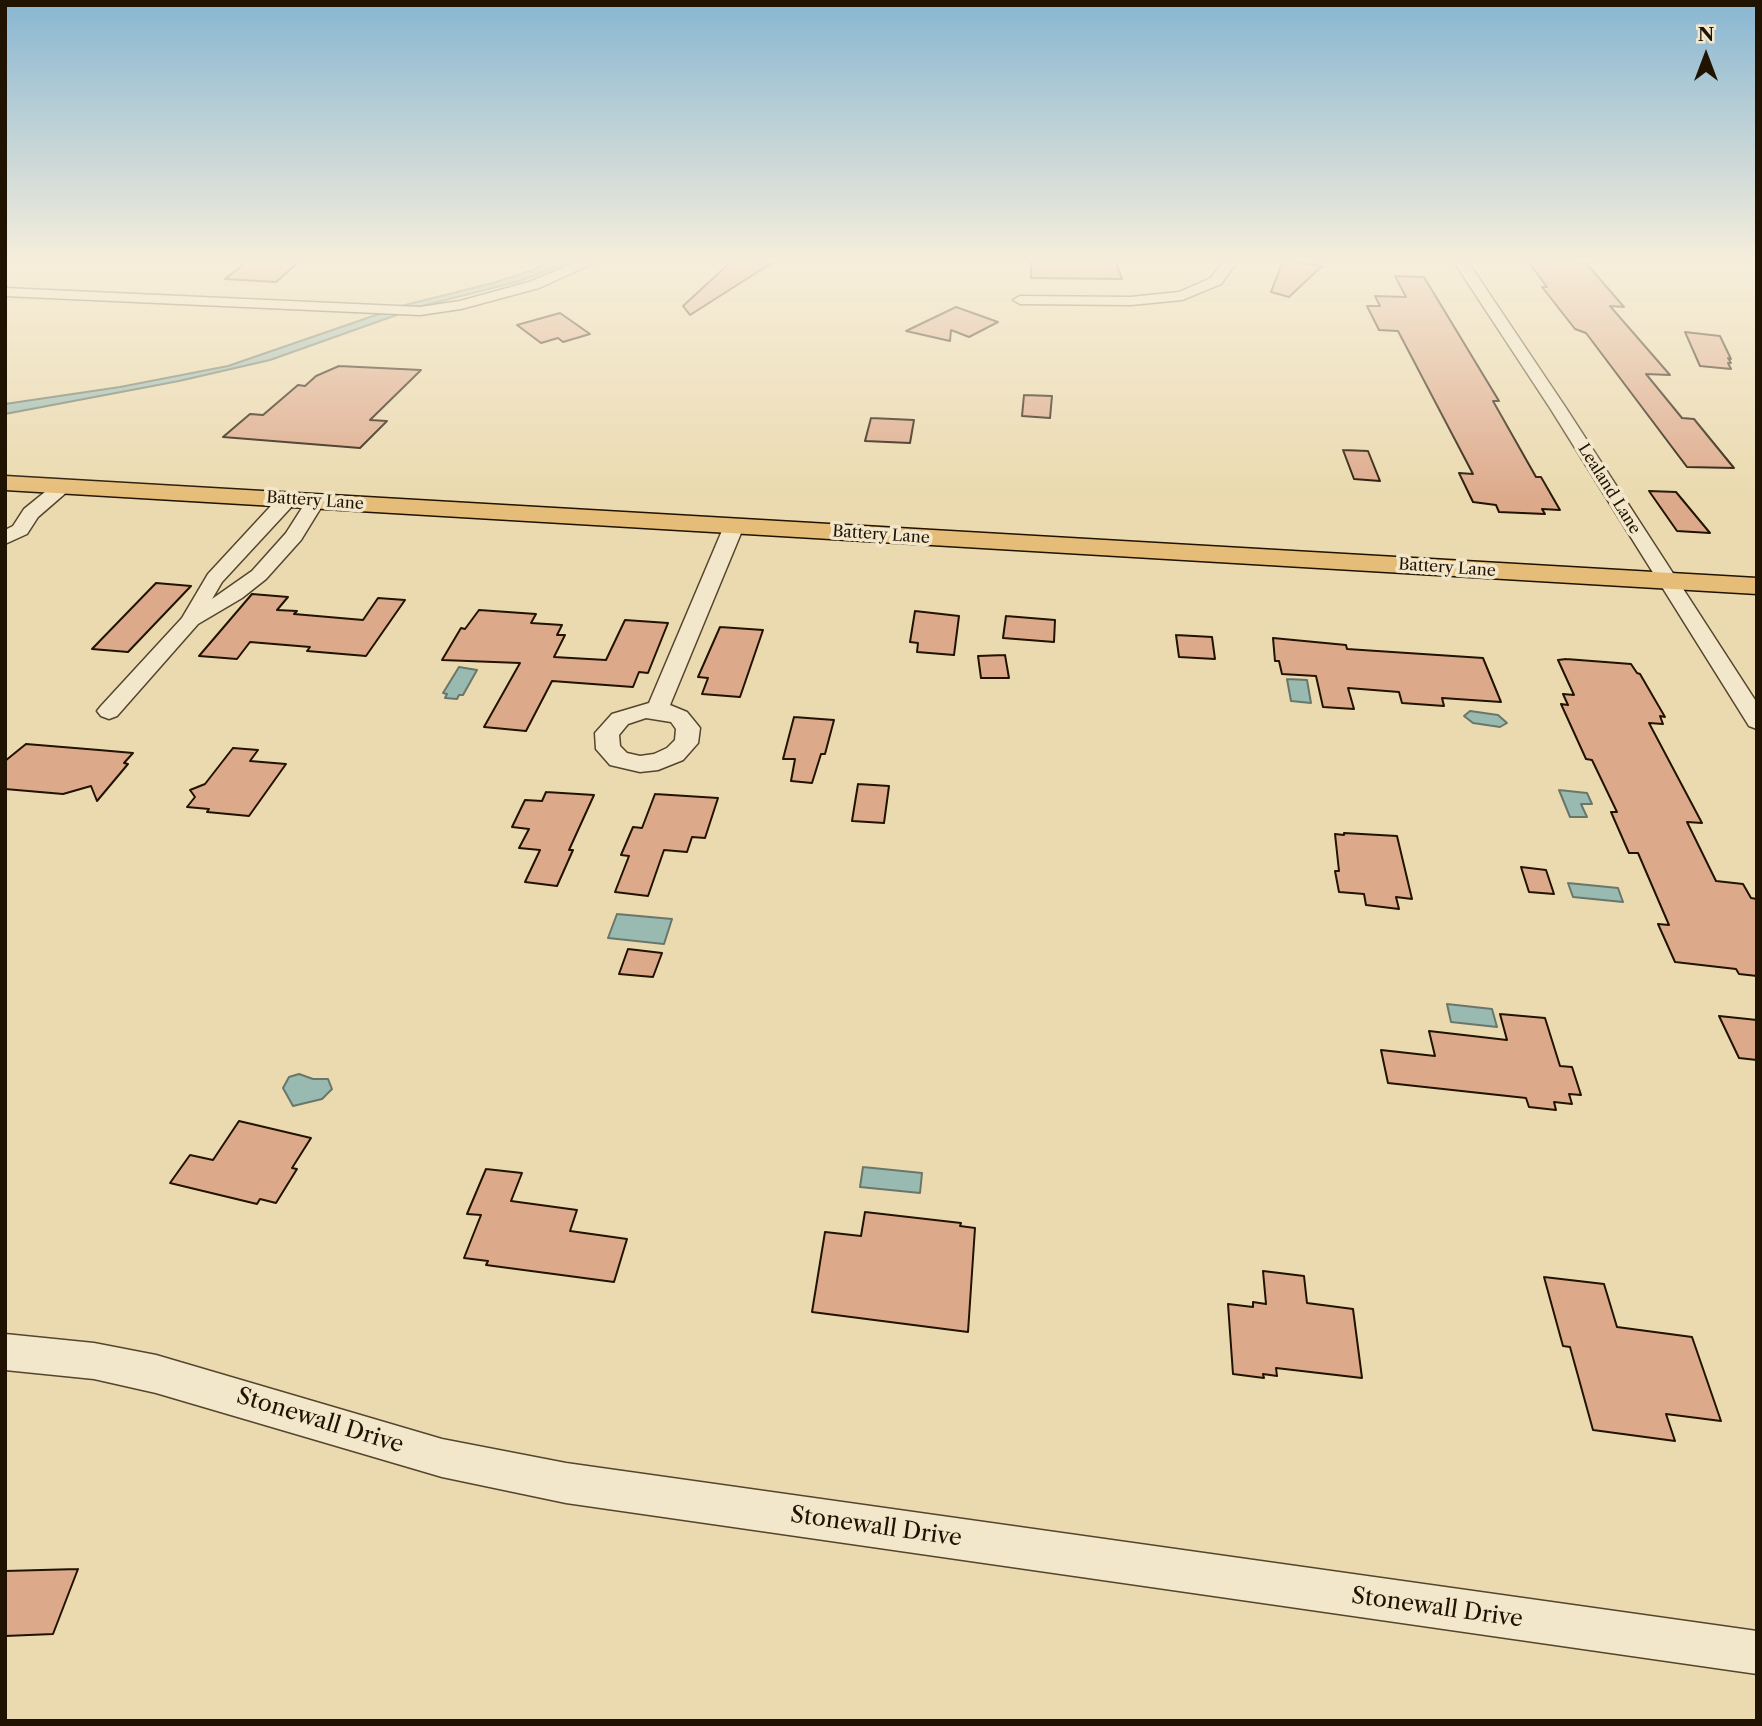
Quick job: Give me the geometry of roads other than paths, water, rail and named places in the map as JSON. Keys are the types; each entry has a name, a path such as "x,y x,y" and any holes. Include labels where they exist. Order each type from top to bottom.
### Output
{"main road":[{"name":"Battery Lane","path":"5,483 1757,586"}],"street":[{"name":"Lealand Lane","path":"1513,340 1757,721"},
{"path":"5,538 20,530 31,513 62,487"},
{"path":"108,711 191,620 215,578 288,499"},
{"path":"191,620 235,594 260,575 294,536 316,501"},
{"path":"5,520 31,513"},
{"path":"657,710 734,526"},
{"name":"Stonewall Drive","path":"5,1352 94,1361 156,1374 442,1458 566,1483 1757,1653"}],"water":[{"path":"305,340 328,340 270,360 179,381 5,414 5,404 120,387 228,366"},
{"path":"459,667 477,670 463,695 459,695 457,699 445,698 447,694 443,693"},
{"path":"1287,679 1307,680 1311,703 1291,701"},
{"path":"1470,711 1498,715 1507,723 1500,727 1473,723 1464,716"},
{"path":"1559,790 1587,793 1592,804 1581,804 1587,817 1570,817"},
{"path":"1568,883 1618,888 1623,902 1573,897"},
{"path":"617,914 672,919 664,944 608,938"},
{"path":"1447,1004 1492,1009 1497,1027 1451,1022"},
{"path":"299,1074 313,1079 328,1079 332,1089 322,1099 293,1106 283,1088 289,1077"},
{"path":"863,1167 922,1173 920,1193 860,1187"}]}
